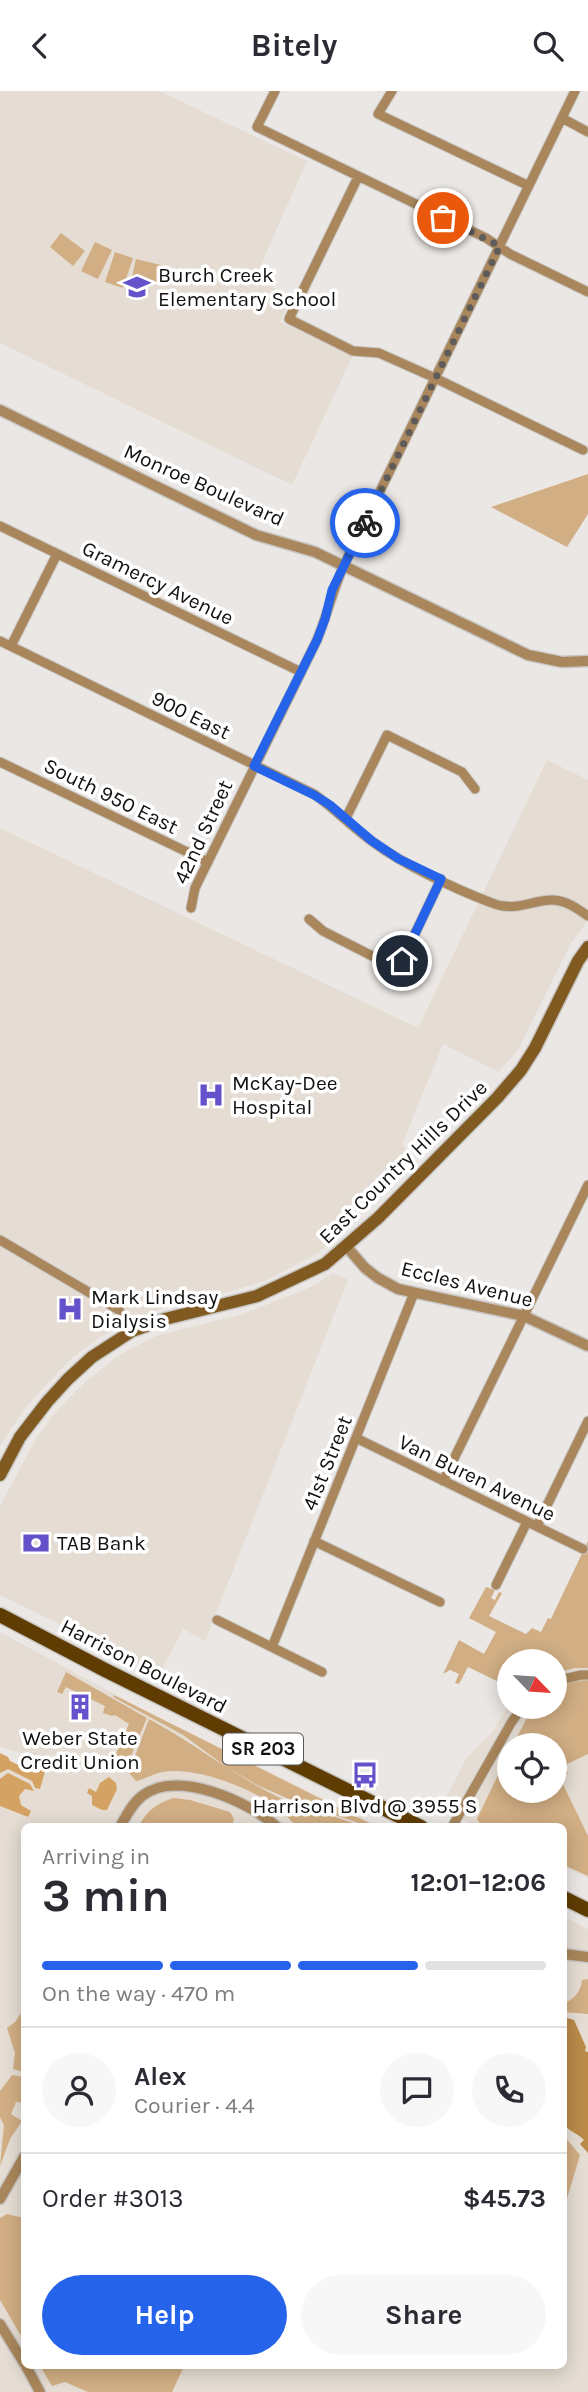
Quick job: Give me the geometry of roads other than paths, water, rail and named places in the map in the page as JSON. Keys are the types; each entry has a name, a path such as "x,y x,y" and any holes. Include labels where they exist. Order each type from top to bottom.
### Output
{"main road":[{"name":"East Country Hills Drive","path":"132,1331 165,1319 257,1296 325,1265 378,1218 505,1089 535,1048 578,961 588,947"},
{"path":"0,1475 20,1437 68,1379 92,1357 132,1331"},
{"name":"Harrison Boulevard","path":"0,1615 413,1823"},
{"path":"567,1900 588,1910"}],"street":[{"path":"275,91 257,127 588,292"},
{"path":"392,91 378,114 529,186"},
{"name":"42nd Street","path":"191,908 195,888 325,619 332,590 575,91"},
{"path":"562,118 588,132"},
{"path":"358,177 289,319 353,351 379,353 583,450"},
{"name":"Monroe Boulevard","path":"0,410 256,535 315,552 528,655 562,662 588,661"},
{"name":"Gramercy Avenue","path":"0,526 301,672"},
{"path":"11,646 57,554"},
{"name":"900 East","path":"0,641 314,795 399,859 495,905 519,907 559,900 588,916"},
{"path":"346,818 387,735 462,772 475,789"},
{"name":"South 950 East","path":"1,766 208,862"},
{"path":"309,919 334,936 390,965 397,965 402,961 441,879"},
{"path":"443,1481 588,1185"},
{"path":"0,1240 119,1310 132,1331"},
{"name":"Eccles Avenue","path":"346,1246 357,1260 378,1278 398,1289 524,1316 588,1346"},
{"name":"41st Street","path":"272,1647 414,1293"},
{"path":"537,1526 588,1421"},
{"name":"Van Buren Avenue","path":"356,1438 583,1549"},
{"path":"496,1585 527,1522"},
{"path":"314,1541 440,1602"},
{"path":"217,1620 322,1672"},
{"path":"567,1678 588,1675"},
{"path":"454,1823 514,1719"},
{"path":"123,1823 141,1797 169,1786 209,1792 248,1806 271,1823"},
{"path":"567,1954 588,1957"},
{"path":"0,2199 21,2162"},
{"path":"0,2323 21,2358"},
{"path":"27,2369 40,2392"}],"place":[{"name":"Burch Creek Elementary School","path":"137,287"},
{"name":"McKay-Dee Hospital","path":"211,1095"},
{"name":"Mark Lindsay Dialysis","path":"70,1309"},
{"name":"TAB Bank","path":"36,1543"},
{"name":"Weber State Credit Union","path":"80,1707"},
{"name":"Harrison Blvd @ 3955 S","path":"365,1775"}]}
